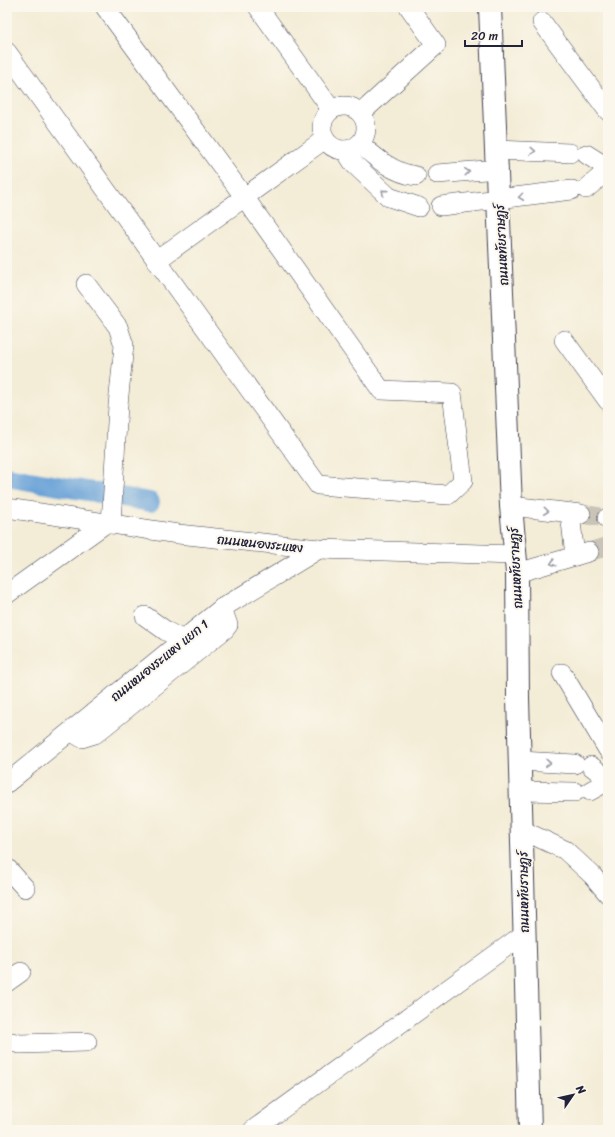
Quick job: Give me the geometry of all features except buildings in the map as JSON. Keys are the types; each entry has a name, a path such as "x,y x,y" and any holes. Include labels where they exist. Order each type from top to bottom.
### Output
{"main road":[{"name":"ถนนหทัยราษฎร์","path":"490,7 511,506 516,564 520,791 530,1130"}],"street":[{"path":"7,52 318,485 448,496 463,481 452,393 381,390 245,198 104,7"},
{"path":"258,7 331,109"},
{"path":"361,113 436,45 410,7"},
{"path":"542,22 608,111"},
{"path":"352,147 365,134 366,124 361,113 352,107 341,105 331,109 324,118 322,129 325,140 330,145 352,147 378,159 396,170 416,176"},
{"path":"156,261 325,140"},
{"path":"352,147 354,164 389,197 419,207"},
{"path":"437,174 497,159 578,154 608,169 579,190 441,206"},
{"path":"7,594 109,523 124,345 123,337 118,328 86,284"},
{"path":"564,340 608,401"},
{"name":"ถนนหนองระแหง","path":"7,508 194,536 318,549 516,564 582,554 576,514 511,506"},
{"name":"ถนนหนองระแหง แยก 1","path":"7,783 72,732 222,608 318,549"},
{"path":"72,732 82,738 95,734 183,664 228,625 222,608"},
{"path":"145,616 166,631 183,640"},
{"path":"562,673 608,750"},
{"path":"520,761 583,765 608,780"},
{"path":"520,791 583,792 608,780"},
{"path":"522,830 565,850 592,875 608,894"},
{"path":"7,868 25,888"},
{"path":"253,1130 524,934"},
{"path":"7,1041 20,1044 87,1042"}],"waterway":[{"path":"7,477 150,502"}],"tunnel":[{"path":"581,514 607,518"},
{"path":"589,552 608,546"}]}
